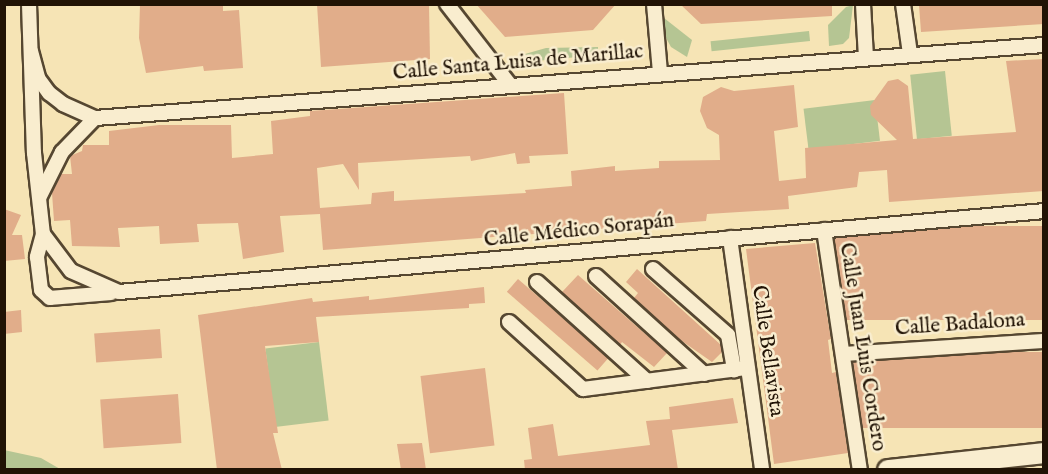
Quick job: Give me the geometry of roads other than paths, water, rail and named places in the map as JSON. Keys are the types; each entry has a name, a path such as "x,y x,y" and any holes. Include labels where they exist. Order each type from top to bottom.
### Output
{"main road":[{"path":"888,470 983,464 1044,453"}],"street":[{"path":"29,4 34,153 43,234"},
{"path":"447,4 510,85"},
{"path":"654,4 660,73"},
{"path":"863,4 866,57"},
{"path":"903,4 910,54"},
{"name":"Calle Santa Luisa de Marillac","path":"31,51 38,78 49,93 63,104 95,118 1044,45"},
{"path":"40,198 62,152 95,118"},
{"name":"Calle Médico Sorapán","path":"43,234 37,257 40,290 50,298 1044,211"},
{"name":"Calle Juan Luis Cordero","path":"824,230 860,470"},
{"name":"Calle Médico Sorapán","path":"43,234 71,271 119,292"},
{"name":"Calle Bellavista","path":"730,238 741,369 762,470"},
{"path":"509,322 583,389 741,369 728,335 653,270"},
{"path":"596,276 704,374"},
{"path":"537,282 647,381"},
{"name":"Calle Badalona","path":"843,354 1044,341"}]}
